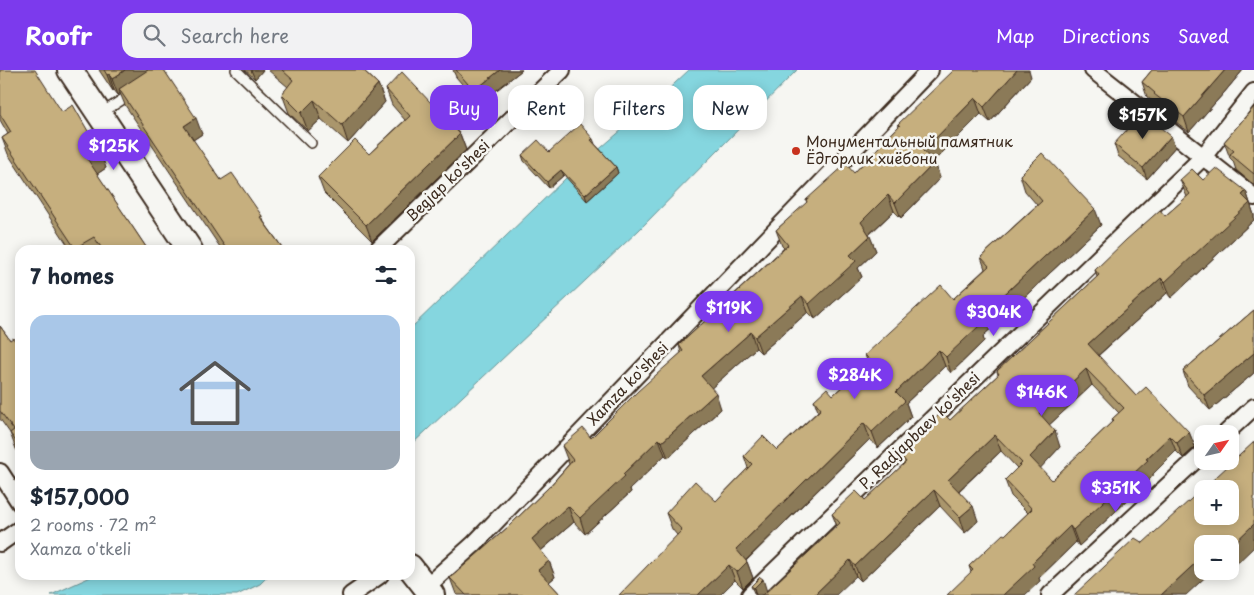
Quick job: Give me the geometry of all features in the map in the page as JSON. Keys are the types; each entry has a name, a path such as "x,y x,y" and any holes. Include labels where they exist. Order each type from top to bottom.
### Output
{"street":[{"path":"70,70 187,245"},
{"name":"Begjap ko'shesi","path":"382,245 562,70"},
{"name":"Xamza ko'shesi","path":"429,591 930,70"},
{"path":"1093,70 1254,197"},
{"name":"P. Radjapbaev ko'shesi","path":"750,595 1203,157 1254,92"},
{"path":"1235,425 1254,407"},
{"path":"1050,595 1194,461"},
{"path":"0,472 15,495"},
{"path":"0,543 15,532"},
{"path":"415,573 429,591"},
{"path":"351,595 373,580"}],"lane":[{"path":"236,70 311,143"},
{"path":"100,114 137,90"}],"water":[{"path":"689,70 797,70 767,100 767,85 693,85 693,130 738,130 639,230 415,441 415,324 566,178 622,130 683,130 683,85 673,85"},
{"path":"84,580 264,580 260,584 237,595 51,595"}],"building":[{"path":"0,70 35,70 62,112 73,105 100,152 88,160 145,245 100,245 94,237 80,245 73,245 2,138 11,132 0,114"},
{"path":"104,70 125,70 112,79"},
{"path":"148,70 164,70 196,118 184,126 221,180 232,173 280,245 224,245 119,89"},
{"path":"282,70 363,70 378,84 342,125 314,100 301,113 282,94 293,80"},
{"path":"456,70 500,70 481,85 469,85"},
{"path":"954,70 1017,70 984,107 975,98 923,151 935,162 895,203 888,195 861,222 870,236 850,255 856,261 809,304 802,296 755,337 751,332 701,376 716,393 662,442 659,439 623,474 625,476 580,518 568,506 532,539 549,561 538,570 561,595 466,595 450,578 508,527 549,487 573,460 562,446 583,428 591,438 638,391 683,351 679,345 788,245 776,230 846,164 854,173 900,125 898,124"},
{"path":"1152,70 1225,70 1184,117 1154,94 1142,82"},
{"path":"402,72 430,102 430,130 456,130 460,134 366,225 318,177 355,140 369,154 410,116 386,89"},
{"path":"1254,107 1254,174 1230,154 1234,151 1224,142"},
{"path":"1142,113 1171,136 1143,168 1114,144"},
{"path":"584,129 593,139 591,140 616,167 585,195 561,170 547,182 522,155 538,140 549,152 573,130"},
{"path":"1042,153 1095,209 975,322 979,326 946,357 939,350 896,392 905,401 872,432 864,423 736,549 747,562 737,572 729,565 698,595 619,595 682,530 666,513 695,481 716,501 752,464 744,456 763,436 777,450 821,409 814,400 827,388 833,395 871,361 865,355 941,285 953,299 989,266 981,257 1042,201 1020,175"},
{"path":"1216,168 1246,191 1242,195 1250,203 1165,282 1161,278 1088,344 1136,396 1146,387 1189,432 1177,443 1170,436 1146,459 1148,460 1073,530 1070,526 1032,563 1034,566 1003,595 947,595 973,570 969,566 1032,509 1005,480 1022,463 995,435 948,480 973,506 960,517 934,490 855,566 850,560 814,595 763,595 840,523 832,514 856,491 865,500 906,462 899,453 942,412 950,420 999,374 997,371 1099,275 1095,270 1126,240 1160,210 1165,216 1190,194 1180,180 1192,169 1203,180","holes":["1086,369 1124,408 1052,480 1030,457 1055,431 1039,413"]},
{"path":"1254,310 1254,353 1204,395 1183,371"},
{"path":"0,326 10,340 13,338 15,341 15,440 10,433 14,430 0,411"},
{"path":"1254,442 1254,524 1239,538 1239,535 1194,535 1194,564 1161,595 1074,595 1135,538 1143,543 1194,496 1194,525 1239,525 1239,480 1213,480 1224,470 1239,470 1239,456"},
{"path":"760,577 763,579 754,588 751,586"}],"place":[{"name":"Монументальный памятник Ёдгорлик хиёбони","path":"796,151"}]}
